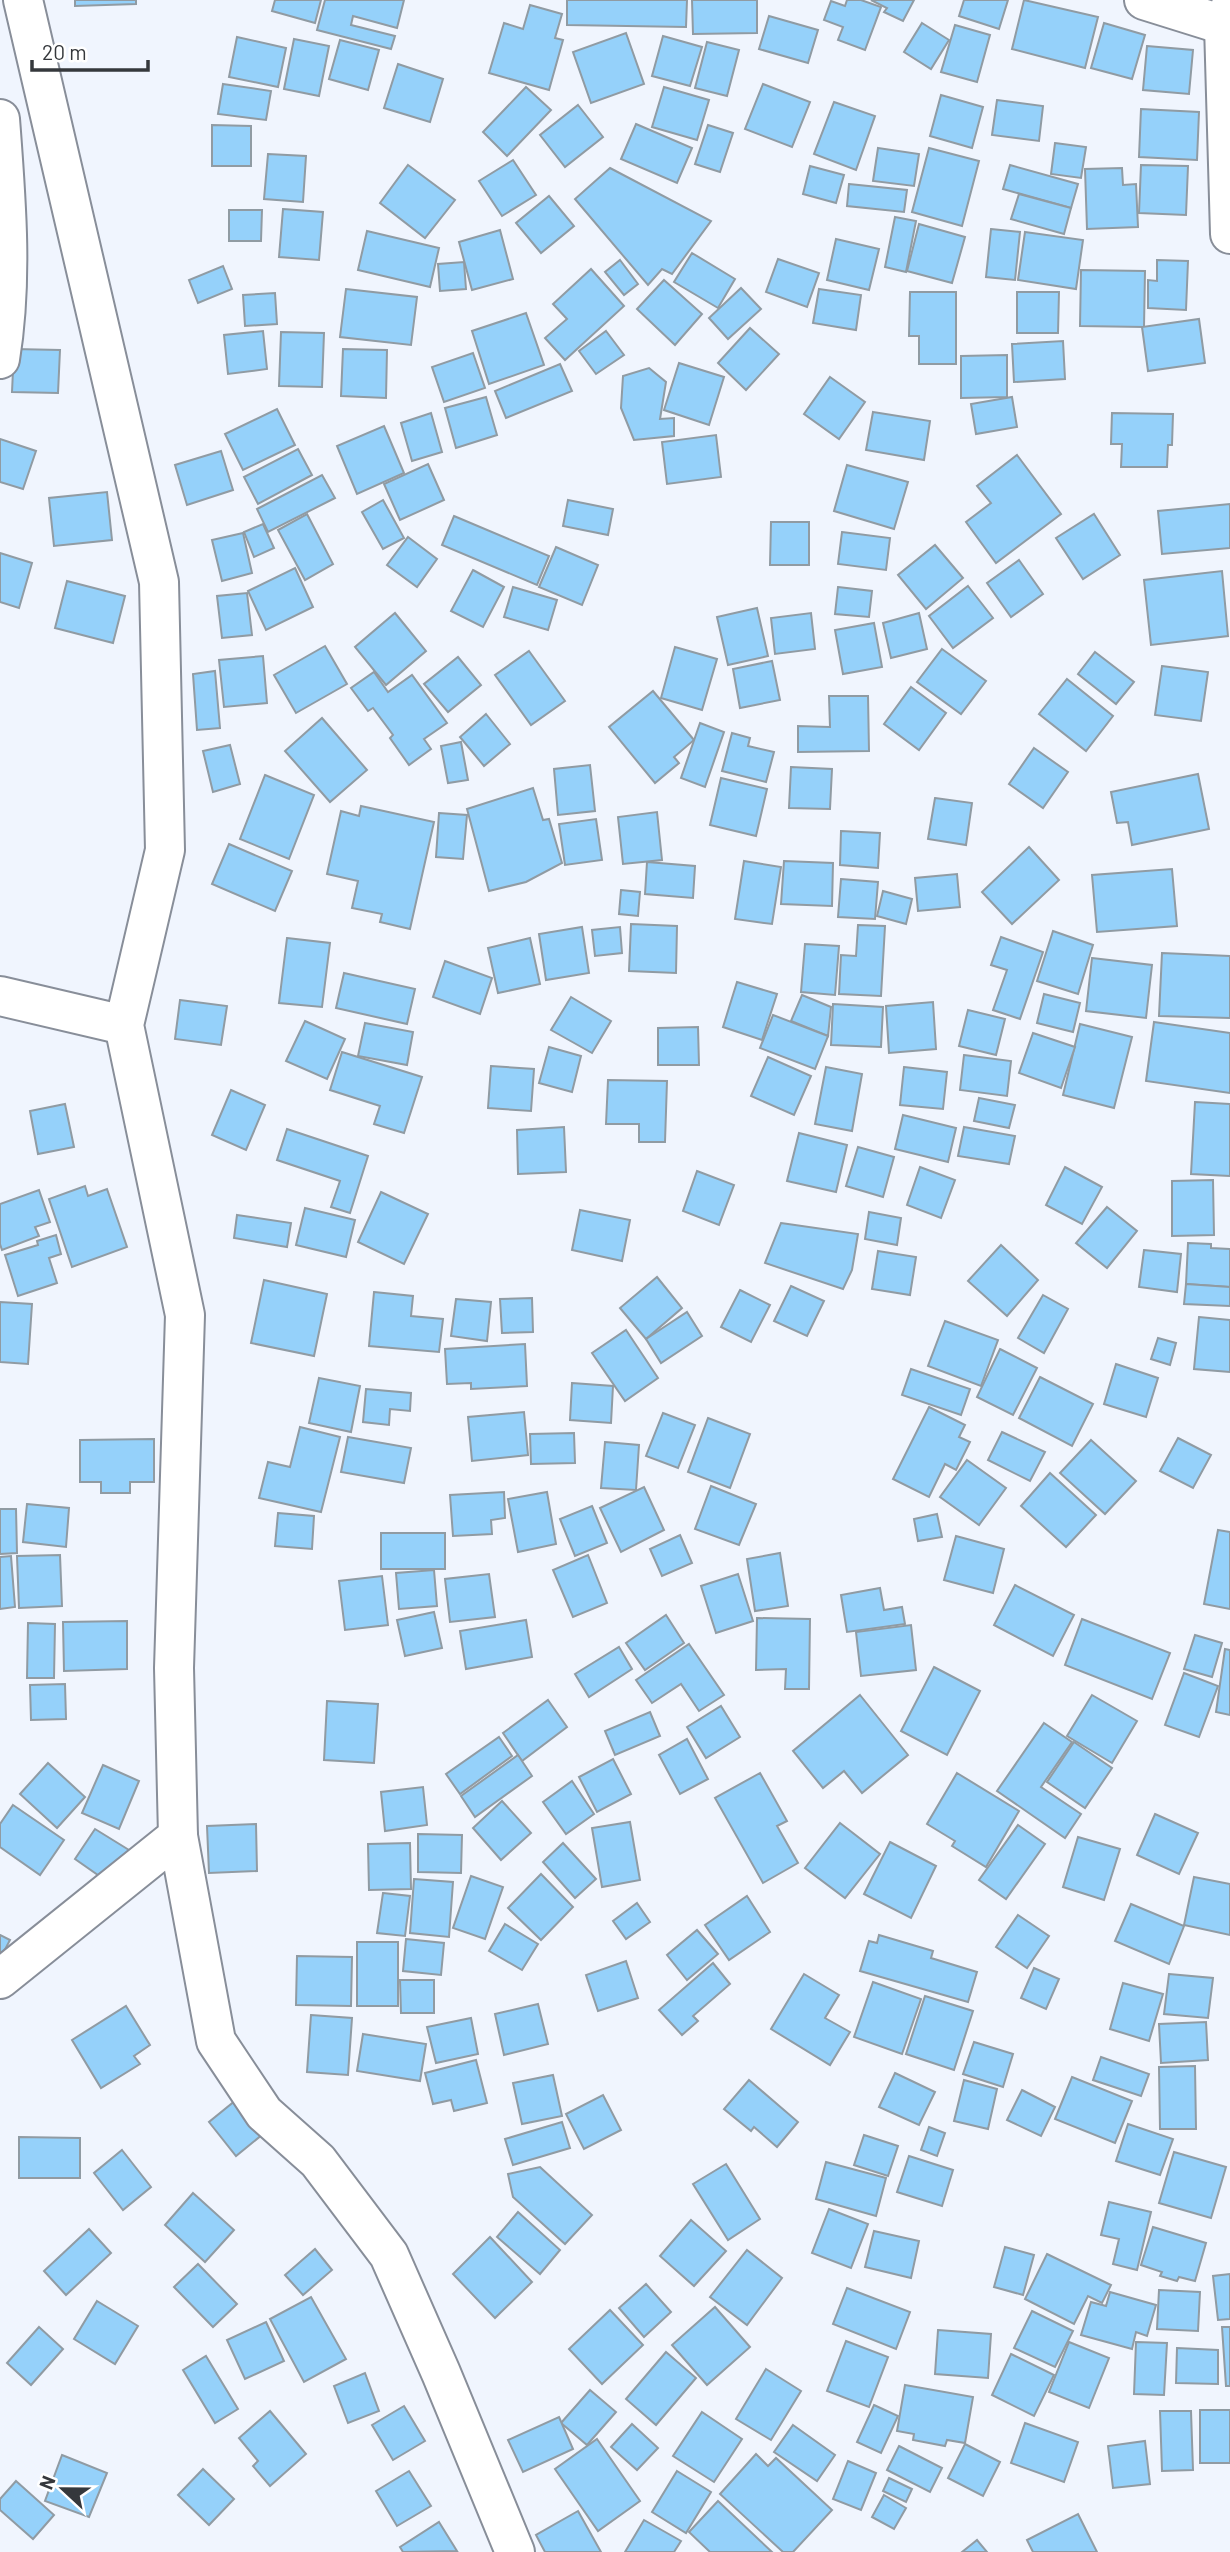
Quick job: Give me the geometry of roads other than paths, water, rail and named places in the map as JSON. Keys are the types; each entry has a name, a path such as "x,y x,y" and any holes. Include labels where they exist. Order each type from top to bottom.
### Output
{"street":[{"path":"23,0 159,582 165,850 124,1025 186,1315 174,1668 178,1836 216,2041 264,2113 318,2161 389,2255 515,2552"},
{"path":"1144,0 1227,17 1230,234"},
{"path":"0,120 6,302 0,359"},
{"path":"0,996 124,1025"},
{"path":"0,1979 178,1836"}]}
